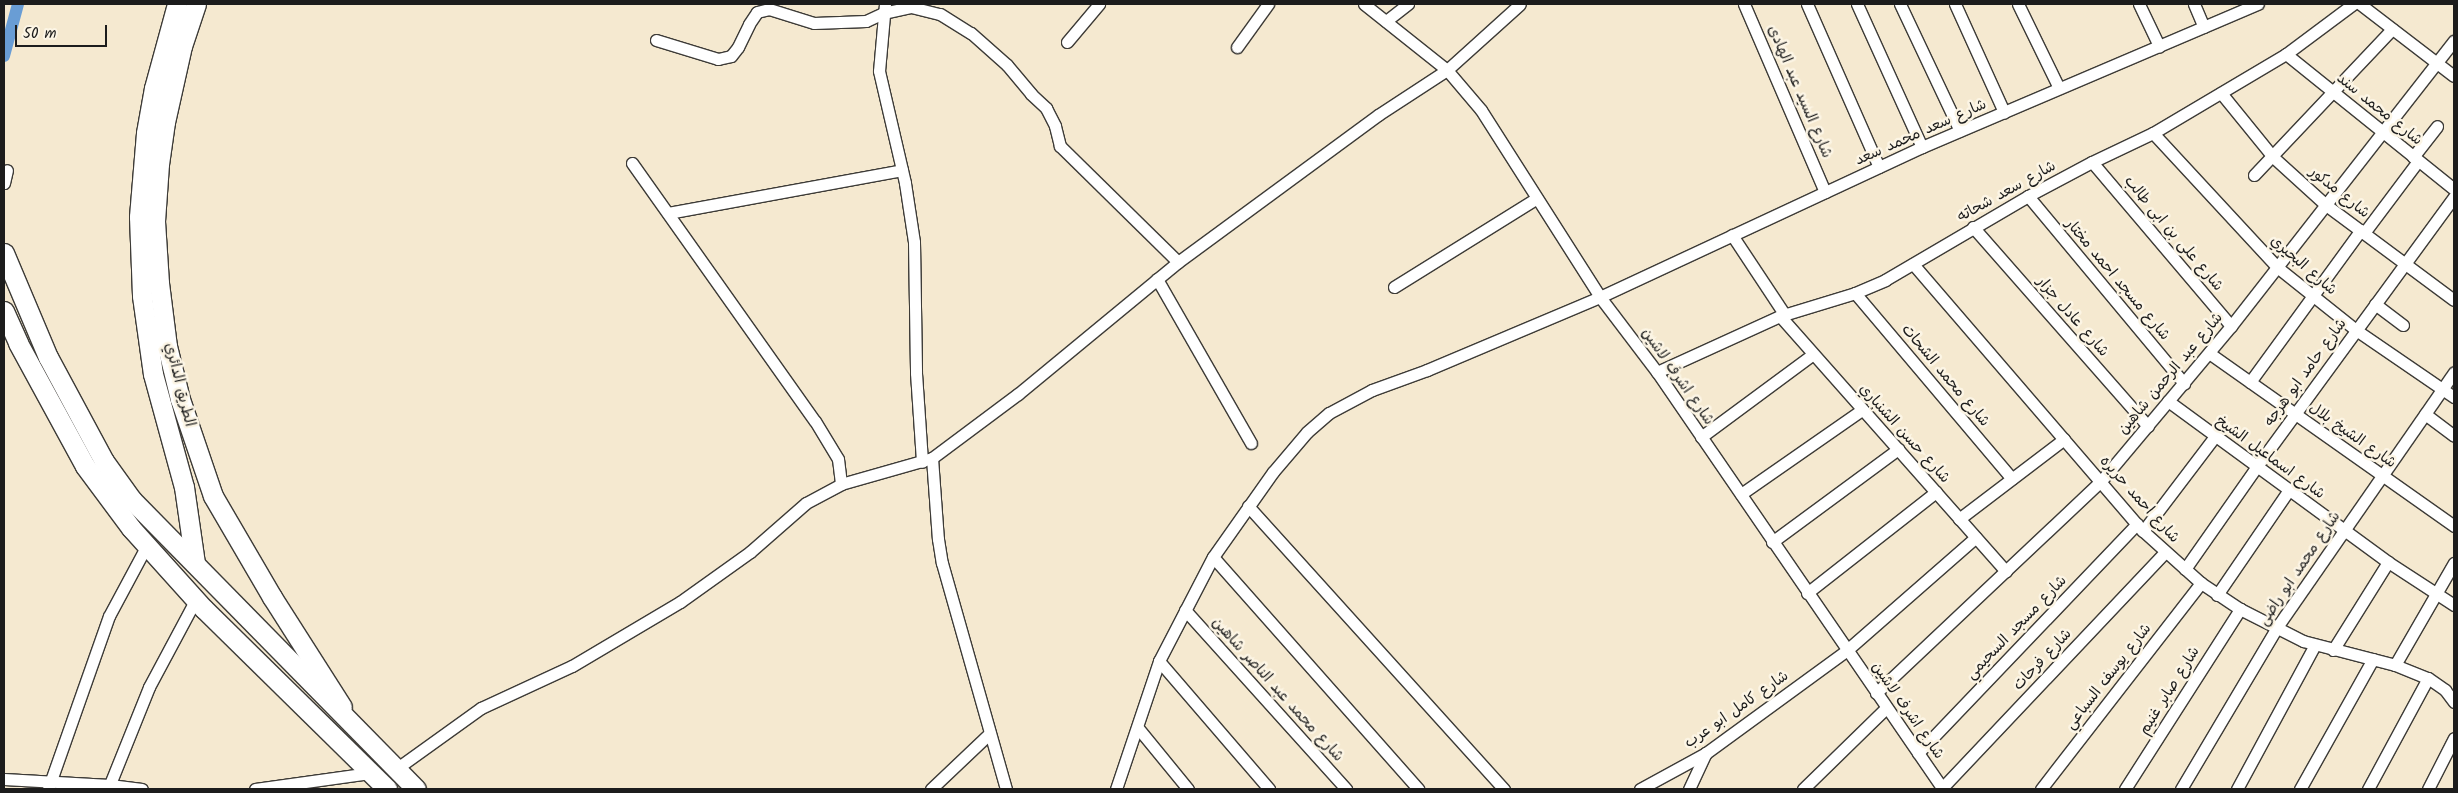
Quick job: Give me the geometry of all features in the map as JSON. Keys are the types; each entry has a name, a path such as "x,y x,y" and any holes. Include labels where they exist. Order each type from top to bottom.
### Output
{"main road":[{"name":"الطريق الدائري","path":"164,83 177,4"},
{"name":"الطريق الدائري","path":"196,4 182,46 164,83 146,133 139,217 142,296 213,496 272,597 354,727"},
{"name":"الطريق الدائري","path":"4,253 48,357 104,461 132,500 416,789"},
{"path":"4,311 18,344 86,466 146,547 387,789"},
{"name":"الطريق الدائري","path":"156,331 153,374 184,487 194,563"}],"street":[{"path":"1067,42 1099,4"},
{"path":"1237,47 1268,4"},
{"name":"شارع اشرف لاشين","path":"1364,4 1447,70 1481,110 1600,297 1657,372 1943,789"},
{"path":"1386,20 1408,4"},
{"path":"396,769 481,708 572,666 680,602 750,552 806,503 841,484 927,460 1018,394 1178,262 1378,115 1447,70 1520,4"},
{"name":"شارع السيد عبد الهادى","path":"1744,4 1825,192"},
{"path":"1807,4 1879,167"},
{"path":"1857,4 1922,147"},
{"path":"1900,4 1960,131"},
{"path":"1955,4 2004,112"},
{"path":"2139,4 2159,46"},
{"path":"2194,4 2204,27"},
{"name":"شارع سعد محمد سعد","path":"1116,789 1160,661 1213,557 1248,506 1307,432 1329,413 1372,390 1427,370 1600,297 1922,147 2258,4"},
{"name":"شارع سعد شحاته","path":"1657,372 1782,315 1854,293 1913,264 2028,196 2092,162 2153,133 2221,93 2286,54 2353,4"},
{"path":"2360,4 2454,76"},
{"path":"2021,5 2059,88"},
{"path":"656,40 718,59 731,56 738,47 748,24 757,12 769,9 814,23 866,21 884,8 911,7 940,14 971,33 1007,65 1031,94 1046,108 1055,126 1060,146 1178,262"},
{"path":"884,8 880,80 902,170 914,242 916,373 938,539 942,562 1006,789"},
{"path":"2254,175 2273,158 2392,29"},
{"name":"شارع عبد الرحمن شاهين","path":"1876,693 2101,481 2231,326 2454,41"},
{"name":"شارع محمد سند","path":"2286,54 2454,189"},
{"name":"شارع مدكور","path":"2221,93 2273,158 2326,205 2454,300"},
{"path":"2250,382 2416,159 2437,126"},
{"name":"شارع البحيري","path":"2153,133 2277,267 2312,297 2356,330 2454,397"},
{"name":"شارع على بن ابى طالب","path":"2092,162 2231,326"},
{"path":"632,163 816,421 838,459 841,484"},
{"path":"4,183 7,170"},
{"path":"668,213 902,170"},
{"name":"شارع مسجد احمد مختار","path":"2028,196 2184,383"},
{"name":"شارع حامد ابو هرجه","path":"2185,569 2294,414 2454,197"},
{"path":"1394,287 1537,198"},
{"name":"شارع عادل جزار","path":"1973,227 2148,426"},
{"name":"شارع حسن الشنباري","path":"1732,235 1782,315 1813,354 2006,571"},
{"name":"شارع احمد حريره","path":"1913,264 2140,527 2165,552 2201,583 2240,608 2316,645 2395,665 2428,678 2453,695"},
{"path":"1158,279 1251,443"},
{"name":"شارع محمد الشحات","path":"1854,293 2012,479"},
{"path":"2375,304 2403,325"},
{"name":"شارع الشيخ بلال","path":"2209,353 2454,526"},
{"path":"1701,437 1813,354"},
{"name":"شارع محمد ابو راضى","path":"2182,789 2277,627 2454,372"},
{"name":"شارع اسماعيل الشيخ","path":"2168,401 2388,562 2454,606"},
{"path":"1741,494 1862,410"},
{"path":"2425,414 2454,436"},
{"name":"شارع مسجد السحيمي","path":"1918,753 2140,527 2215,436"},
{"path":"1959,518 2064,439"},
{"path":"1772,542 1898,449"},
{"path":"2217,595 2289,490"},
{"path":"1807,593 1936,492"},
{"path":"1248,506 1504,789"},
{"name":"شارع كامل ابو عرب","path":"1640,789 1706,753 1847,650 1976,537"},
{"path":"50,785 109,616 146,547"},
{"name":"شارع فرحات","path":"1943,789 2165,552"},
{"path":"1213,557 1418,789"},
{"path":"2333,650 2388,562"},
{"path":"2395,665 2434,594 2454,563"},
{"name":"شارع يوسف السباعي","path":"2041,789 2201,583"},
{"path":"109,787 149,687 196,599"},
{"name":"شارع صابر غنيم","path":"2125,789 2240,608"},
{"name":"شارع محمد عبد الناصر شاهين","path":"1186,610 1346,789"},
{"path":"2237,789 2316,645"},
{"path":"2300,789 2373,659"},
{"path":"1160,661 1269,789"},
{"path":"2368,789 2428,678"},
{"path":"1803,789 1886,708"},
{"path":"1138,728 1188,789"},
{"path":"931,789 990,733"},
{"path":"2428,789 2454,738"},
{"path":"1689,789 1706,753"},
{"path":"255,789 370,773"},
{"path":"4,779 50,785 142,789"}],"waterway":[{"path":"4,56 18,4"}]}
